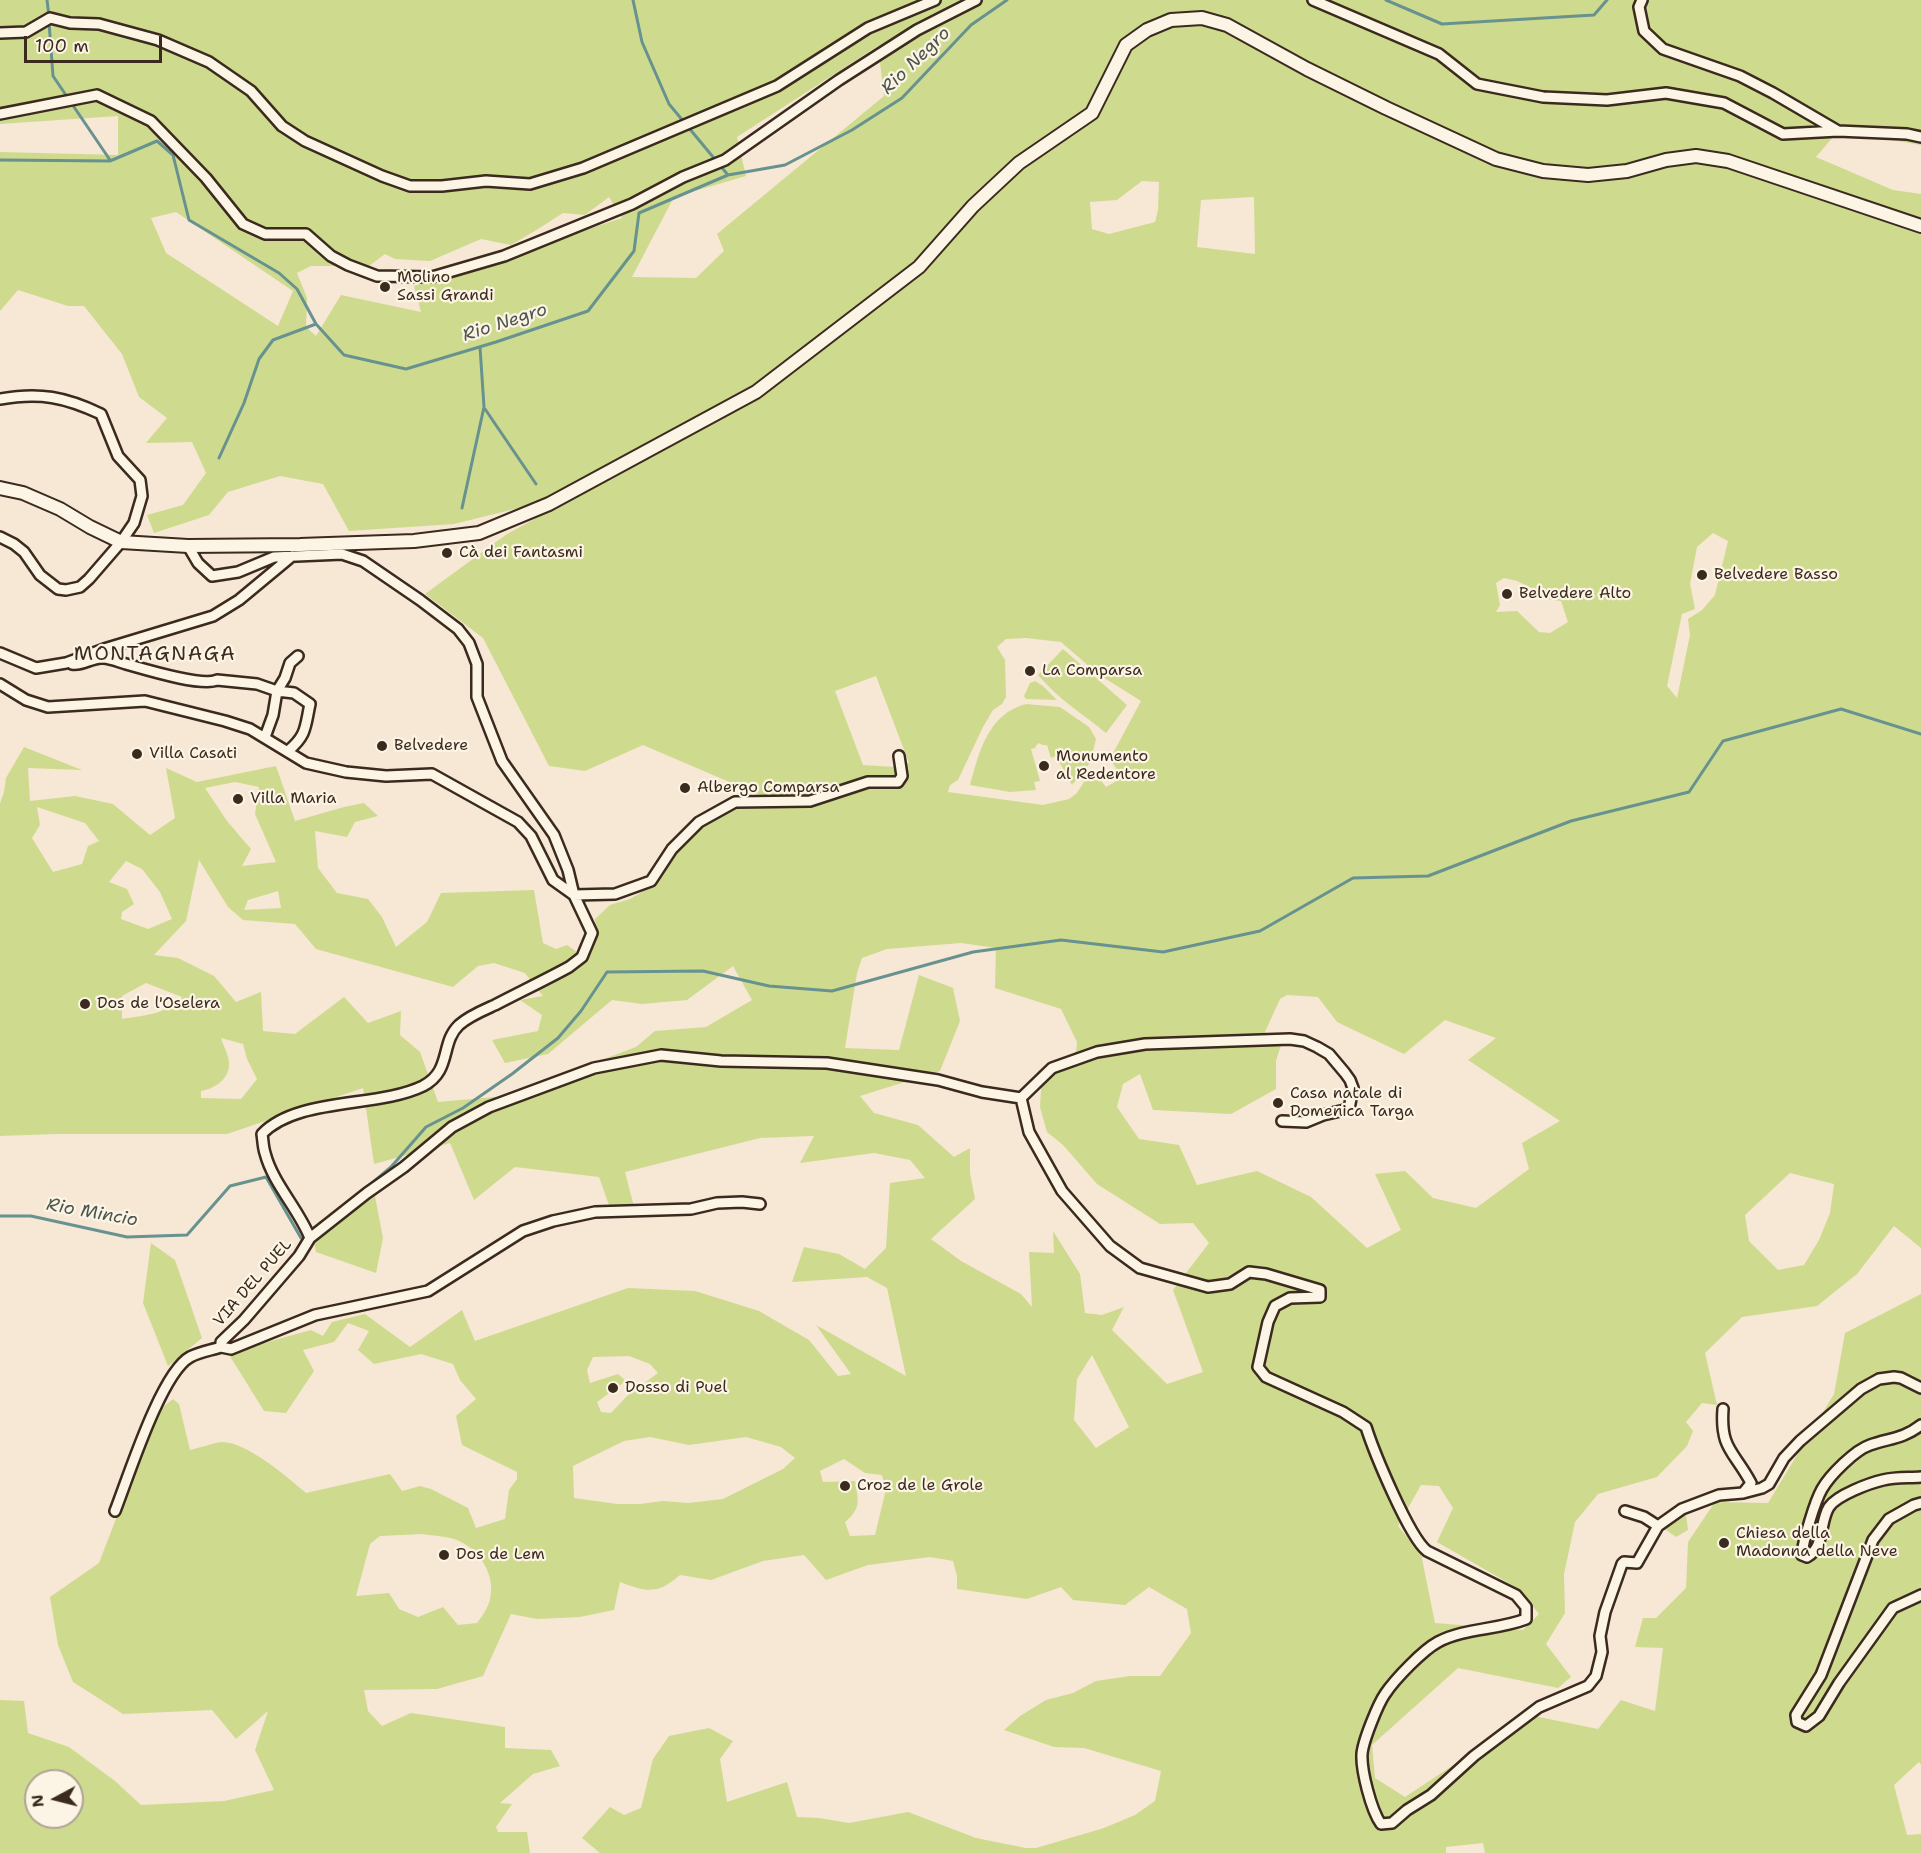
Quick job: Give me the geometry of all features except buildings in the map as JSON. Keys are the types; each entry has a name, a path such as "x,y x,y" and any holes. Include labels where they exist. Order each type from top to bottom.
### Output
{"main road":[{"path":"0,488 23,493 60,509 121,542 188,546 300,545 414,541 479,533 549,504 756,392 919,267 973,206 1019,163 1092,113 1126,45 1147,30 1171,20 1202,18 1227,25 1337,84 1496,159 1543,171 1588,175 1627,171 1666,160 1696,156 1707,157 1728,161 1921,226"}],"street":[{"path":"0,33 26,32 50,18 70,23 99,24 158,40 209,62 251,91 282,126 305,141 382,177 410,186 442,186 486,181 531,184 583,168 777,86 868,28 935,0"},
{"path":"0,114 97,94 151,121 198,170 243,224 265,234 306,234 331,256 377,276 432,277 504,256 632,204 683,177 725,160 839,80 916,30 976,0"},
{"path":"1313,0 1439,54 1477,84 1543,97 1607,100 1665,93 1724,103 1783,134 1838,131 1907,134 1921,137"},
{"path":"1642,0 1639,7 1644,31 1663,49 1740,76 1838,131"},
{"path":"0,399 24,394 40,395 77,402 101,414 118,456 140,480 142,496 134,523 121,542 80,587 58,589 40,575 24,552 0,537"},
{"path":"188,546 198,563 212,576 238,572 274,557 342,555 363,561 458,629 469,643 477,664 477,697 502,761 554,835 568,870 574,895"},
{"path":"0,654 36,668 66,663 213,616 239,600 292,556"},
{"path":"265,737 273,715 277,691 290,663 298,656"},
{"path":"66,663 78,665 103,657 197,681 212,683 217,680 257,684 277,691 294,693 310,704 304,731 299,741 288,751"},
{"path":"0,684 26,700 48,707 145,701 225,721 250,729 306,763 346,772 386,776 432,774 518,822 531,836 553,880 574,895 615,894 651,880 672,849 699,822 735,802 810,801 868,782 898,782 902,776 899,756"},
{"name":"VIA DEL PUEL","path":"574,895 592,933 582,957 569,967 476,1014 459,1025 449,1041 442,1068 423,1086 370,1100 333,1105 298,1114 271,1124 262,1134 265,1153 276,1179 305,1225 310,1238 299,1256 221,1342 222,1347 231,1349 315,1314 428,1291 523,1231 553,1221 595,1212 691,1209 717,1203 760,1204"},
{"path":"1021,1098 1052,1068 1097,1052 1145,1044 1277,1039 1304,1041 1329,1054 1350,1080 1353,1088 1349,1109 1306,1122 1282,1121"},
{"path":"310,1238 404,1167 452,1127 489,1107 594,1068 661,1055 721,1061 827,1063 938,1080 982,1092 1021,1098"},
{"path":"1021,1098 1029,1132 1062,1191 1110,1246 1140,1268 1208,1287 1230,1284 1249,1272 1266,1274 1320,1290 1320,1297 1290,1298 1275,1306 1268,1322 1258,1366 1266,1377 1344,1412 1366,1427 1372,1445 1420,1546 1516,1595 1526,1607 1526,1619 1511,1625 1459,1635 1437,1642 1419,1656 1385,1694 1362,1751 1362,1765 1375,1812 1381,1824 1392,1823 1407,1810 1431,1795 1474,1756 1539,1707 1588,1686 1596,1676 1602,1652 1600,1636 1603,1620 1622,1563 1637,1563 1658,1526 1687,1506 1719,1495 1743,1493 1769,1484 1784,1458 1800,1441 1861,1389 1879,1379 1901,1377 1921,1388"},
{"path":"115,1511 150,1420 172,1375 189,1358 222,1347"},
{"path":"1723,1409 1722,1425 1727,1446 1751,1483 1743,1493"},
{"path":"1921,1425 1908,1435 1867,1446 1846,1461 1822,1488 1812,1514 1802,1555 1807,1557 1812,1554 1817,1547 1830,1506 1846,1494 1884,1479 1921,1477"},
{"path":"1921,1503 1889,1519 1873,1540 1821,1675 1796,1715 1797,1722 1806,1726 1820,1716 1839,1683 1893,1608 1921,1595"},
{"path":"1625,1511 1644,1517 1658,1526"}],"green space":[{"path":"0,0 1921,0 1921,145 1838,131 1816,157 1893,190 1921,194 1921,219 1729,155 1696,150 1626,165 1588,169 1544,165 1498,153 1388,103 1310,64 1230,19 1203,12 1170,14 1144,24 1122,41 1087,109 1015,159 969,201 915,263 752,387 535,504 454,524 349,531 323,484 280,476 228,492 209,515 154,533 147,515 183,505 206,473 192,442 146,443 167,418 139,397 122,354 84,306 68,306 18,290 0,311 0,152 118,155 118,116 0,124","holes":["878,46 884,96 717,234 724,251 696,278 632,277 674,197 746,176 737,137","609,197 622,218 414,286 421,312 341,295 316,336 306,327 307,298 297,273 311,266 369,266 385,254 395,259 430,261 481,239 511,245 563,213 585,215","176,212 293,291 278,326 166,253 151,218"]},
{"path":"1202,24 1225,30 1305,75 1494,165 1588,181 1628,177 1667,166 1696,162 1727,167 1921,232 1921,1248 1894,1226 1857,1274 1817,1306 1742,1317 1705,1353 1717,1405 1702,1403 1686,1422 1693,1431 1687,1446 1657,1477 1598,1494 1575,1522 1564,1574 1565,1613 1546,1644 1571,1677 1558,1688 1458,1668 1372,1745 1375,1778 1405,1797 1529,1715 1598,1729 1621,1700 1655,1711 1663,1648 1635,1647 1643,1618 1656,1618 1686,1588 1688,1542 1715,1502 1768,1503 1834,1394 1845,1333 1921,1294 1921,1765 1919,1762 1894,1785 1907,1835 1921,1834 1921,1853 1485,1853 1483,1843 1446,1847 1446,1853 600,1853 582,1838 610,1807 624,1815 641,1808 653,1759 669,1736 709,1728 733,1741 720,1759 727,1802 787,1782 797,1817 849,1823 908,1812 976,1838 1036,1848 1104,1828 1135,1815 1155,1801 1161,1771 1084,1748 1054,1747 1004,1730 1020,1716 1046,1700 1073,1693 1096,1681 1130,1676 1160,1676 1191,1633 1187,1609 1149,1587 1125,1605 1073,1600 1061,1587 1027,1599 957,1589 957,1576 953,1561 930,1557 868,1565 826,1580 804,1555 763,1561 711,1580 680,1575 665,1586 652,1590 620,1582 614,1610 580,1617 537,1619 511,1614 483,1676 437,1689 364,1690 368,1711 382,1726 411,1713 505,1727 505,1748 551,1750 560,1766 533,1774 500,1803 512,1804 496,1827 498,1832 527,1832 530,1853 0,1853 0,1700 24,1701 28,1733 69,1747 115,1781 141,1805 224,1801 274,1790 255,1750 268,1711 236,1739 212,1710 123,1714 73,1682 58,1645 50,1597 99,1563 157,1412 173,1399 179,1404 190,1450 222,1442 243,1448 255,1454 306,1493 390,1474 402,1491 420,1486 431,1489 468,1508 476,1528 505,1519 509,1490 517,1479 517,1472 462,1445 456,1416 476,1399 460,1380 453,1364 421,1354 374,1364 358,1350 369,1331 348,1323 334,1342 303,1350 314,1371 286,1413 264,1411 228,1353 311,1330 323,1336 332,1322 365,1314 410,1347 462,1310 475,1341 628,1288 695,1291 759,1311 809,1340 838,1376 851,1374 816,1325 906,1376 887,1288 867,1277 792,1282 804,1247 839,1254 865,1269 886,1248 890,1183 925,1178 910,1160 874,1153 800,1163 814,1136 760,1138 625,1172 634,1207 609,1205 599,1177 515,1167 474,1200 450,1143 374,1164 363,1088 227,1134 0,1136 0,803 6,778 24,747 82,770 28,768 30,801 75,796 113,804 150,835 175,818 166,768 197,782 276,766 295,821 364,803 378,816 355,822 347,837 315,831 318,868 337,893 368,899 382,917 396,947 427,922 441,893 534,890 543,943 556,949 567,945 584,957 597,938 595,919 610,905 630,899 655,884 686,839 717,816 762,796 643,745 585,771 549,766 483,638 425,594 507,534 759,397 923,272 977,210 1023,168 1096,117 1131,49 1150,35 1172,26","holes":["1142,181 1159,182 1155,222 1109,234 1092,229 1090,202 1117,200","1254,197 1255,254 1197,247 1201,200","1713,533 1728,541 1715,595 1702,610 1688,619 1690,635 1677,698 1667,686 1682,614 1695,609 1690,584 1697,547","1504,578 1517,581 1542,593 1539,598 1561,601 1568,622 1550,633 1539,632 1517,611 1496,612 1500,605 1496,583","1026,638 1061,642 1098,674 1141,701 1110,759 1120,779 1106,787 1092,769 1077,793 1069,799 1043,805 948,792 950,785 958,780 993,710 1002,704 1006,697 1005,660 997,647 1006,639","876,676 909,763 895,767 863,765 835,691","235,782 259,787 255,814 276,862 242,866 251,849 227,821 205,788","37,807 85,823 99,841 88,846 82,864 53,872 32,838 40,825","199,860 228,907 243,920 295,924 316,949 453,987 478,966 494,963 525,973 543,996 520,1000 542,1015 538,1031 492,1040 505,1063 548,1054 612,1000 642,1004 687,1000 733,966 752,1000 706,1027 655,1031 636,1047 505,1096 438,1102 420,1052 400,1035 401,1011 368,1023 344,997 295,1034 263,1031 261,992 236,1002 214,976 178,958 154,955 186,921","126,861 142,869 160,892 172,919 148,929 121,919 122,912 134,904 127,889 109,882","278,891 281,908 244,910 248,900","961,943 996,948 995,988 1061,1009 1077,1042 1076,1052 1042,1071 1040,1107 1047,1132 1063,1145 1097,1184 1160,1224 1193,1223 1209,1243 1173,1290 1203,1372 1167,1384 1112,1330 1124,1307 1102,1315 1085,1313 1080,1274 1053,1231 1054,1253 1029,1252 1032,1307 1021,1294 961,1261 931,1239 975,1199 970,1173 970,1148 954,1157 918,1125 874,1113 860,1096 940,1071 960,1021 953,988 919,975 899,1050 845,1048 857,973 862,958 887,949","146,983 182,997 162,1011 122,1019 122,996","1287,995 1318,997 1337,1022 1404,1054 1445,1020 1496,1038 1468,1060 1560,1121 1522,1143 1529,1169 1476,1208 1433,1198 1405,1171 1375,1174 1401,1230 1367,1248 1311,1197 1257,1171 1197,1185 1179,1145 1139,1139 1117,1107 1123,1084 1140,1074 1153,1110 1231,1114 1276,1089 1276,1061 1281,1045 1260,1043 1280,999","221,1038 243,1044 247,1059 257,1079 241,1099 201,1098 201,1091 218,1084 228,1070 228,1057","1790,1173 1834,1184 1830,1213 1819,1240 1804,1265 1778,1270 1749,1241 1745,1215","1092,1355 1129,1427 1096,1448 1074,1420 1077,1379","629,1356 650,1364 658,1373 627,1396 611,1413 601,1412 597,1402 626,1381 618,1374 590,1383 587,1370 593,1357","650,1437 689,1445 746,1437 781,1447 795,1458 783,1469 723,1499 688,1503 663,1501 617,1504 574,1498 573,1466 624,1441","844,1459 865,1473 882,1475 886,1489 875,1535 850,1536 845,1522 858,1503 855,1481 823,1482 820,1471","1421,1485 1439,1486 1453,1508 1437,1542 1519,1589 1539,1614 1523,1630 1435,1623 1421,1554 1398,1526","422,1534 459,1541 480,1557 491,1582 489,1602 477,1623 458,1625 443,1607 418,1617 399,1609 389,1593 356,1596 370,1544 380,1536"]},
{"path":"1063,649 1127,705 1106,733 1062,699 1038,675"},
{"path":"1035,681 1057,700 1026,699 1024,696 1030,683"},
{"path":"1026,704 1060,707 1089,727 1096,739 1090,763 1072,785 1056,756 1051,758 1047,745 1038,743 1035,748 1031,749 1040,781 1034,782 1036,790 1010,792 970,785 977,760 994,725 1002,716"},
{"path":"375,1196 383,1238 376,1273 316,1252 314,1241"},
{"path":"151,1243 175,1260 202,1338 168,1366 143,1303"},
{"path":"1686,1514 1688,1530 1676,1537 1662,1527 1680,1516"}],"waterway":[{"path":"47,0 49,16"},
{"path":"633,0 642,42 669,104 728,175"},
{"name":"Rio Negro","path":"0,160 110,161 157,141 173,155 189,220 279,273 297,289 316,324 344,355 406,369 588,311 634,251 639,213 728,175 785,165 852,130 902,98 971,25 1007,0"},
{"name":"Rio Negro","path":"1386,0 1442,24 1594,15 1607,0"},
{"path":"49,22 53,76 110,160"},
{"path":"219,458 244,403 259,359 273,340 316,324"},
{"path":"462,508 484,407 480,347"},
{"path":"485,409 536,484"},
{"path":"365,1189 391,1167 426,1127 463,1108 558,1038 581,1011 607,972 703,971 769,986 832,991 973,952 1061,940 1163,952 1260,931 1353,878 1428,876 1571,821 1689,792 1723,741 1841,709 1921,734"},
{"name":"Rio Mincio","path":"0,1216 31,1216 127,1237 187,1235 230,1186 266,1177 301,1238"},
{"name":"Rio Mincio","path":"314,1228 339,1210"}],"place":[{"name":"Molino Sassi Grandi","path":"385,287"},
{"name":"Cà dei Fantasmi","path":"447,553"},
{"name":"Belvedere Basso","path":"1702,575"},
{"name":"Belvedere Alto","path":"1507,594"},
{"name":"La Comparsa","path":"1030,671"},
{"name":"Belvedere","path":"382,746"},
{"name":"Villa Casati","path":"137,754"},
{"name":"Monumento al Redentore","path":"1044,766"},
{"name":"Albergo Comparsa","path":"685,788"},
{"name":"Villa Maria","path":"238,799"},
{"name":"Dos de l'Oselera","path":"85,1004"},
{"name":"Casa natale di Domenica Targa","path":"1278,1103"},
{"name":"Dosso di Puel","path":"613,1388"},
{"name":"Croz de le Grole","path":"845,1486"},
{"name":"Chiesa della Madonna della Neve","path":"1724,1543"},
{"name":"Dos de Lem","path":"444,1555"}],"district":[{"name":"MONTAGNAGA","path":"155,655"}]}
